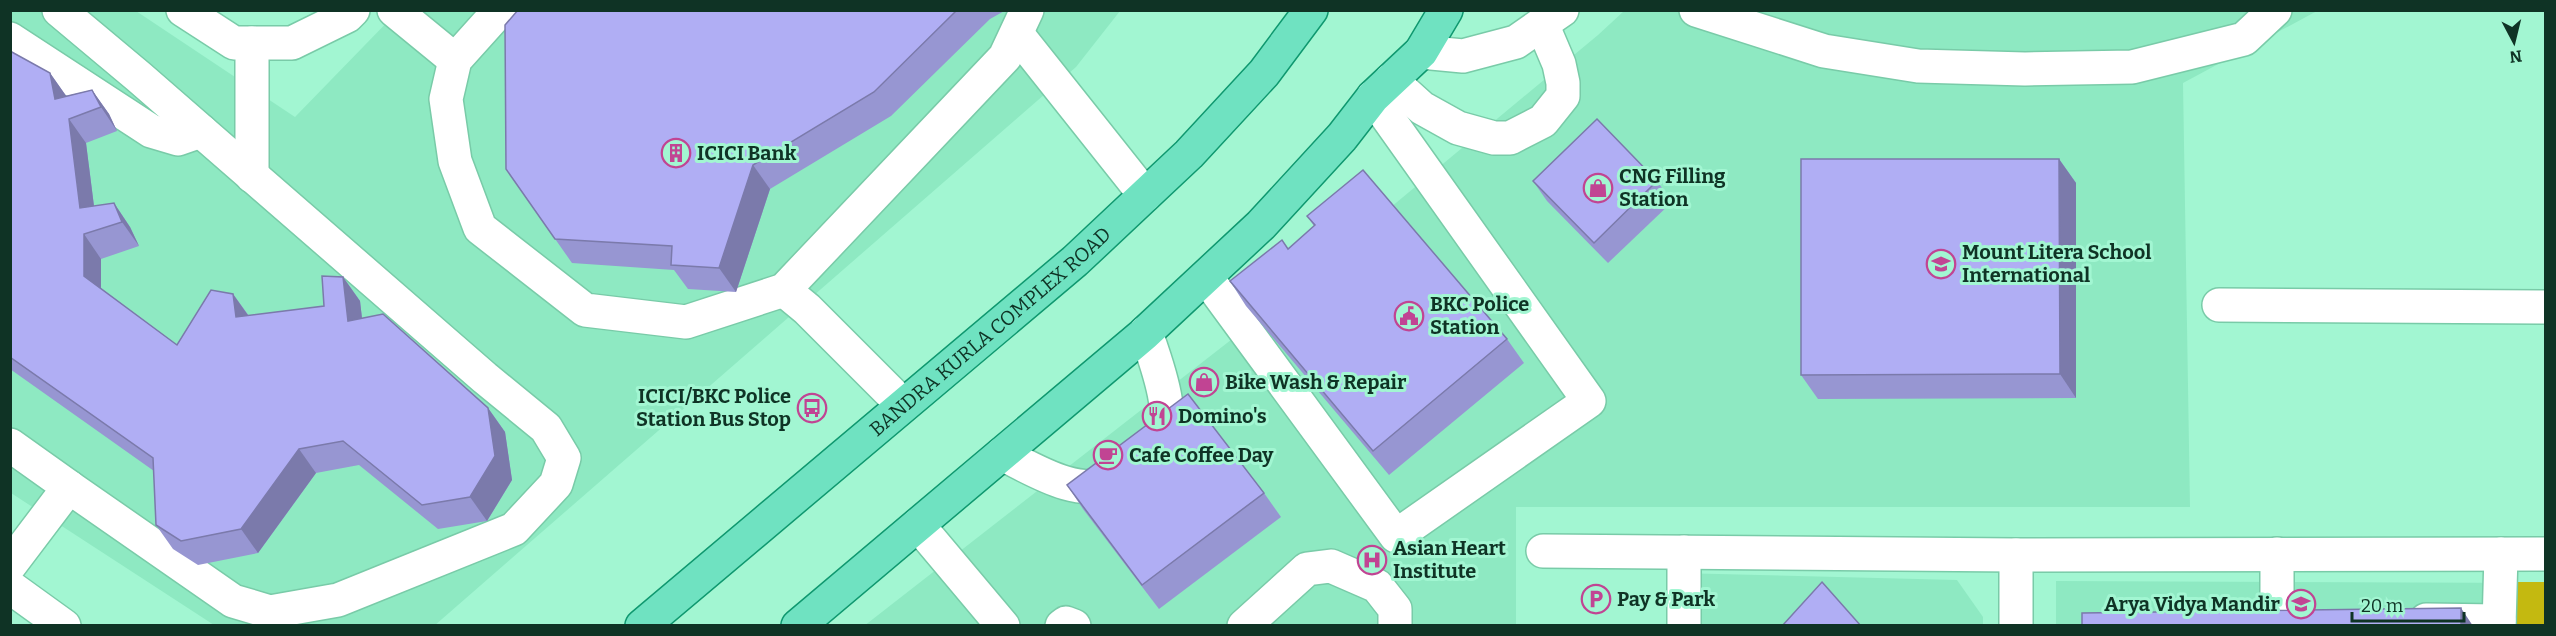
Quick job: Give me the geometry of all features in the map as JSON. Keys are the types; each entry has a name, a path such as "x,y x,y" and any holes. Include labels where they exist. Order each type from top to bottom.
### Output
{"main road":[{"name":"BANDRA KURLA COMPLEX ROAD","path":"642,626 1075,261 1189,154 1264,73 1311,10"},
{"path":"815,620 918,525 1146,332 1212,285 1277,208 1342,138 1382,88 1421,52 1446,10"}],"street":[{"path":"10,445 233,601 270,612 338,600 514,529 556,484 564,458 546,428 59,10"},
{"path":"183,10 234,43 292,43 347,16 352,10"},
{"path":"394,10 455,60"},
{"path":"500,10 455,60 446,99 455,161 480,228 585,310 686,322 784,290 1005,57 1022,22 1145,195"},
{"path":"1696,10 1824,51 1918,66 2025,69 2132,67 2244,39 2276,10"},
{"path":"1382,88 1458,128 1494,138 1510,138 1543,121 1563,96 1552,17 1516,42 1463,56 1421,52"},
{"path":"10,39 152,131 178,139 201,131"},
{"path":"252,43 252,176"},
{"path":"1212,285 1396,536 1589,401 1397,131 1382,88"},
{"path":"784,290 807,309 903,405"},
{"path":"2219,305 2546,308"},
{"path":"1002,454 1061,481 1086,488 1102,487 1119,480 1140,465 1158,448 1166,428 1162,386 1146,332"},
{"path":"10,565 69,487"},
{"path":"918,525 1003,626"},
{"path":"1543,551 2016,555 2546,554"},
{"path":"1684,552 1684,626"},
{"path":"2277,554 2277,618"},
{"path":"2394,620 2499,623 2501,554"},
{"path":"2016,555 2016,626"},
{"path":"1244,626 1307,569 1331,566 1377,586 1395,609 1395,626"},
{"path":"10,587 64,626"},
{"path":"2209,620 2312,619"},
{"path":"1062,626 1066,623 1074,626"}],"shaded area":[{"path":"10,11 136,11 295,117 398,11 1120,11 1076,67 434,626 214,625 11,493"},
{"path":"1624,11 2317,11 2183,83 2190,507 1516,507 1516,625 864,626 1236,336"},
{"path":"1677,573 1957,580 1983,617 1983,626 1677,626"},
{"name":"Arya Vidya Mandir","path":"2056,581 2545,583 2545,625 2056,626"},
{"path":"2510,582 2545,582 2545,625 2510,626"}],"building":[{"name":"ICICI Bank","path":"518,10 957,10 874,92 753,165 719,268 671,265 672,246 555,239 506,169 505,25"},
{"path":"10,51 50,73 55,99 92,90 101,107 69,119 80,208 114,203 122,222 84,234 84,276 177,345 211,290 233,294 236,317 324,306 322,276 343,277 348,321 383,314 488,408 495,456 470,497 422,505 343,441 299,449 241,529 181,541 156,525 153,458 10,357"},
{"path":"1597,119 1657,181 1594,243 1533,181"},
{"path":"1801,159 2059,159 2060,374 1801,375"},
{"path":"1363,170 1507,339 1373,451 1230,281 1282,240 1288,249 1315,225 1307,216"},
{"path":"1188,394 1264,493 1142,585 1067,485"},
{"path":"1822,582 1861,626 1782,626"},
{"path":"2461,608 2461,626 2082,626 2082,613"}],"place":[{"name":"ICICI Bank","path":"676,153"},
{"name":"CNG Filling Station","path":"1598,188"},
{"name":"Mount Litera School International","path":"1941,264"},
{"name":"BKC Police Station","path":"1409,316"},
{"name":"Bike Wash & Repair","path":"1204,382"},
{"name":"ICICI/BKC Police Station Bus Stop","path":"812,408"},
{"name":"Domino's","path":"1157,416"},
{"name":"Cafe Coffee Day","path":"1108,455"},
{"name":"Asian Heart Institute","path":"1372,560"},
{"name":"Pay & Park","path":"1596,599"},
{"name":"Arya Vidya Mandir","path":"2301,604"}]}
